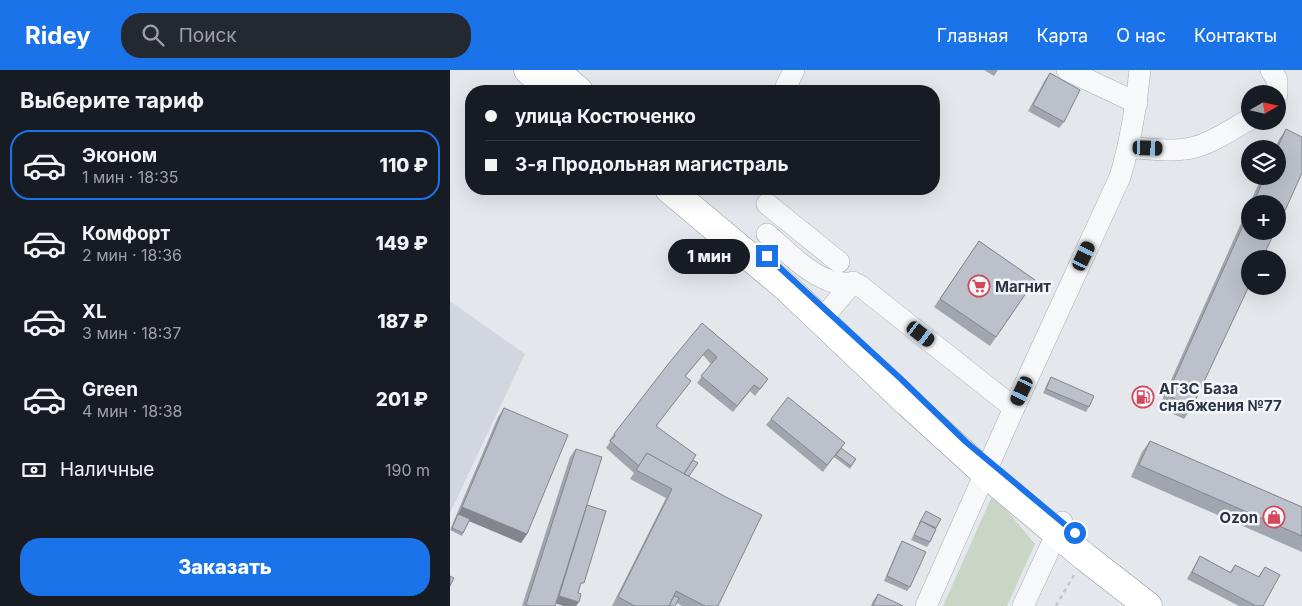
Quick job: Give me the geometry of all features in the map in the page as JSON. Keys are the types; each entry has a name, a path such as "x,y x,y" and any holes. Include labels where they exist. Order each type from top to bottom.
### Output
{"highway":[{"path":"528,70 547,85"},
{"path":"554,70 572,85"},
{"path":"677,195 787,288 908,404 1059,528 1169,606"},
{"path":"699,195 799,273 828,312 987,468"},
{"path":"1059,528 1085,556 1148,606"}],"street":[{"path":"787,85 794,70"},
{"path":"1067,70 1136,103"},
{"path":"926,606 1120,177 1129,148 1140,70"},
{"path":"1271,70 1277,80 1277,85"},
{"path":"1129,148 1184,149 1195,147 1213,140 1241,124"},
{"path":"767,204 839,262"},
{"path":"767,234 799,273 832,282 853,282 859,285 1014,408"},
{"path":"799,273 821,248"},
{"path":"828,312 853,282"},
{"path":"1024,606 1059,528"}],"path":[{"path":"1056,606 1085,556"}],"shaded area":[{"path":"450,301 525,354 450,513"}],"green space":[{"path":"993,494 1035,544 1007,606 943,606"}],"building":[{"path":"1050,73 1080,90 1064,122 1033,105"},
{"path":"1286,129 1302,137 1302,173 1286,208 1286,195 1257,195 1261,185 1286,185 1286,140 1281,140"},
{"path":"1241,230 1241,240 1271,240 1266,250 1241,250 1241,295 1245,295 1192,407 1167,395"},
{"path":"979,241 1035,280 996,337 940,299"},
{"path":"702,323 768,379 760,389 754,385 737,406 701,376 717,357 708,349 685,376 691,381 656,426 696,455 684,474 647,453 639,466 610,441"},
{"path":"1051,377 1094,396 1089,407 1046,389"},
{"path":"788,397 845,443 827,465 771,419"},
{"path":"504,408 568,435 527,534 462,507"},
{"path":"1150,441 1302,507 1302,536 1139,465"},
{"path":"841,448 856,459 851,466 836,455"},
{"path":"576,449 602,457 555,606 526,605"},
{"path":"647,453 762,515 718,606 705,606 676,591 669,606 635,606 618,597 672,489 636,470"},
{"path":"693,460 698,463 689,476 684,474"},
{"path":"587,505 606,511 584,583 581,583 578,593 581,594 579,602 559,596"},
{"path":"926,511 941,519 936,528 921,521 919,524"},
{"path":"458,514 470,519 463,533 452,528"},
{"path":"921,521 936,529 930,542 914,535"},
{"path":"902,541 926,552 910,587 887,576"},
{"path":"1200,556 1231,573 1235,565 1259,577 1265,567 1280,575 1263,606 1256,606 1192,572"},
{"path":"450,576 454,578 450,586"},
{"path":"878,594 903,606 873,606"},
{"path":"674,596 679,598 675,606 669,606"}],"place":[{"name":"Магнит","path":"979,286"},
{"name":"АГЗС База снабжения №77","path":"1143,397"},
{"name":"Ozon","path":"1274,517"}],"route":[{"path":"767,256 848,329 966,442 1075,533"}]}
